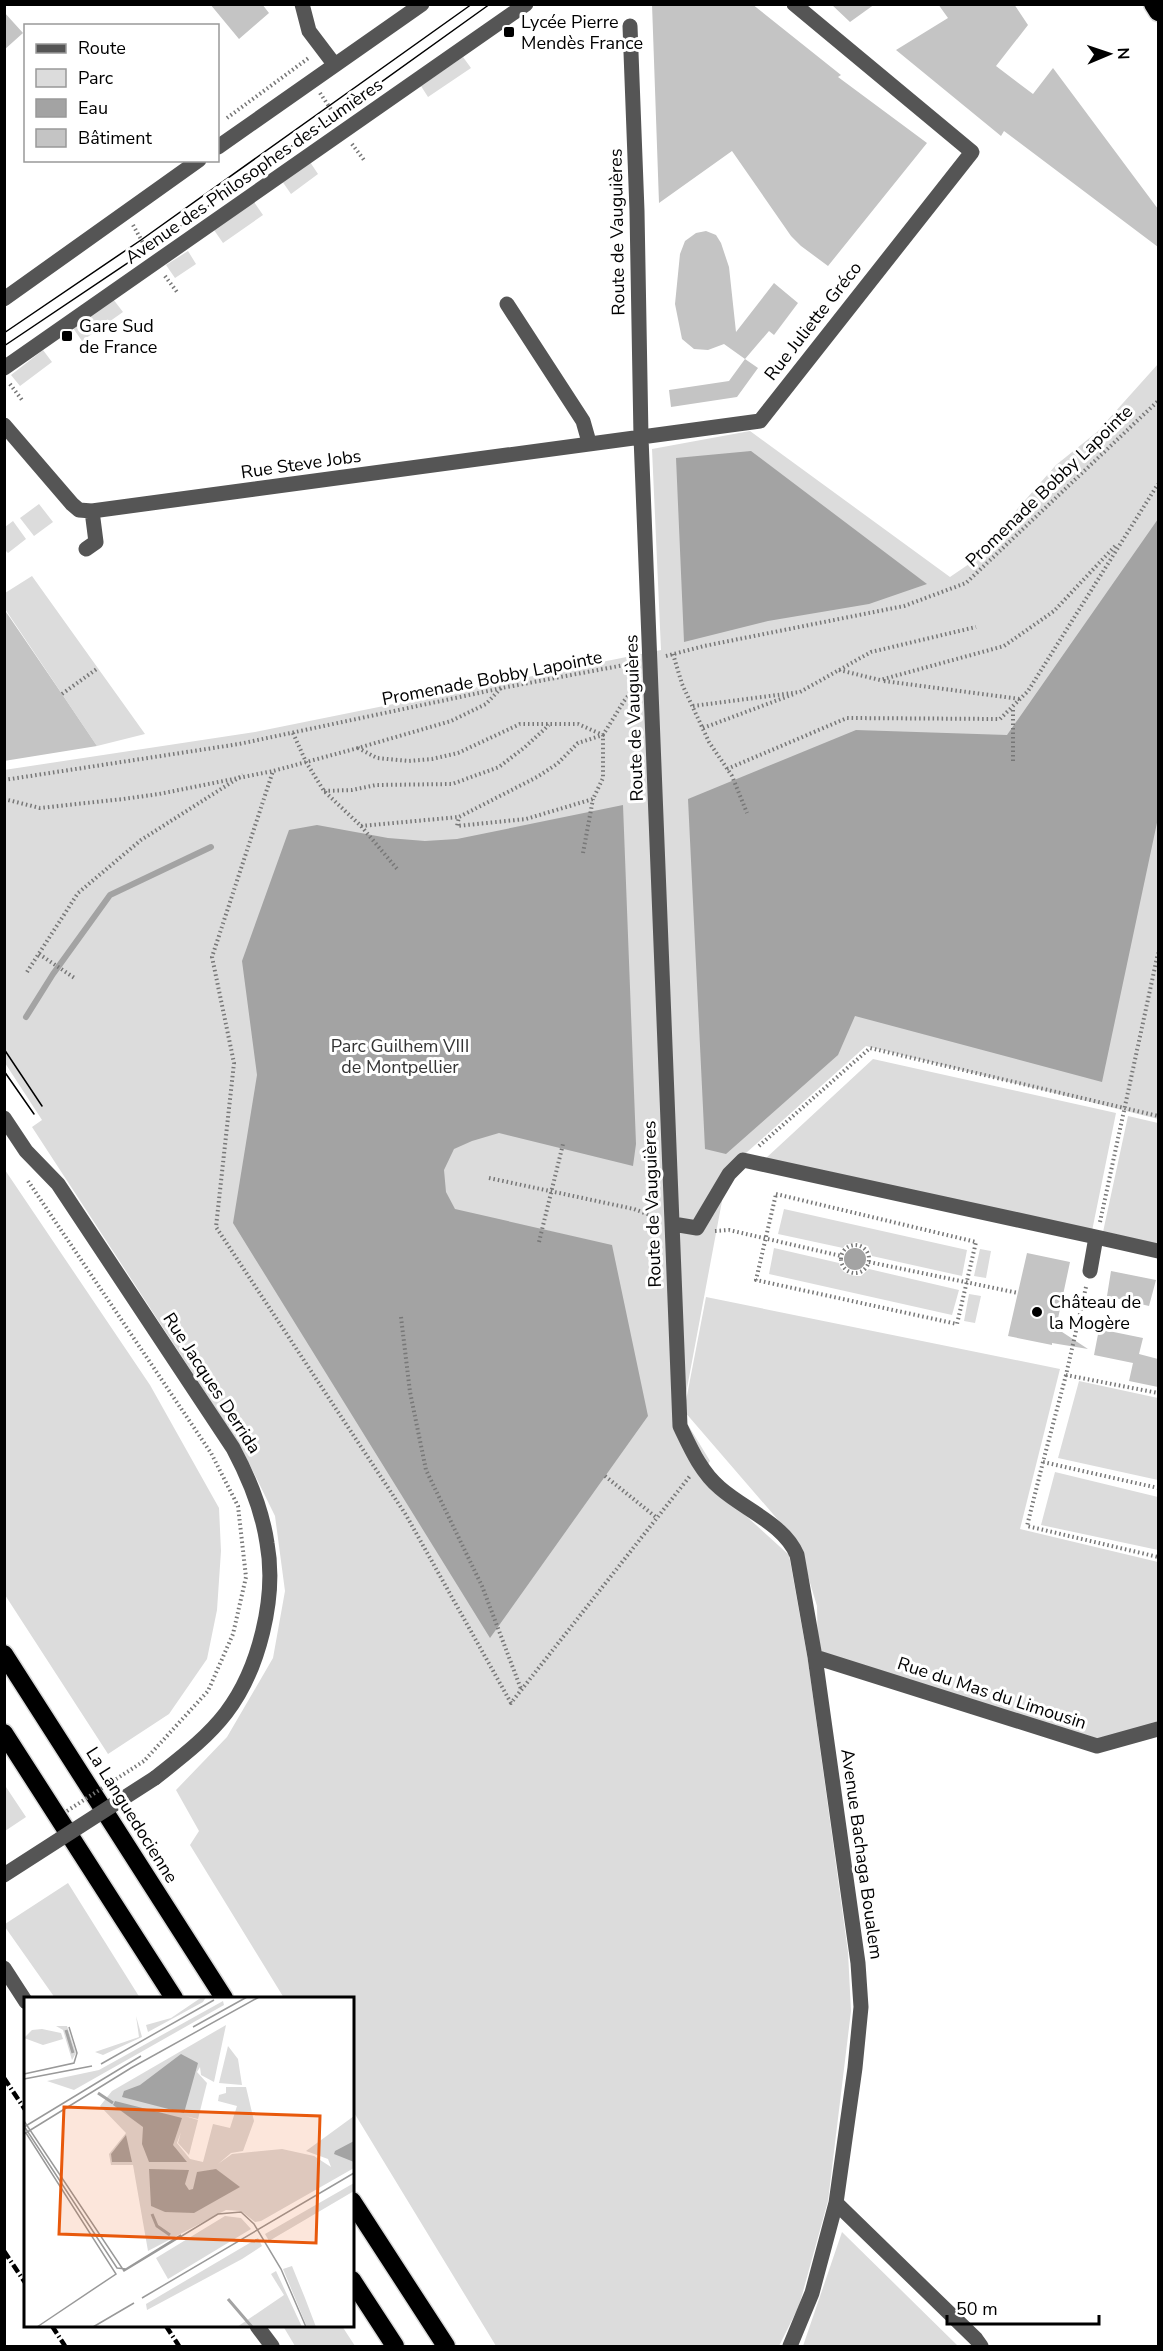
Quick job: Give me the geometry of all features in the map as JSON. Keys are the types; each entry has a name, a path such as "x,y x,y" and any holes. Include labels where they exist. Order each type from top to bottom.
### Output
{"highway":[{"path":"1153,4 1158,12"},
{"name":"La Languedocienne","path":"4,1654 223,1997"},
{"path":"4,1733 173,1997"},
{"path":"354,2203 446,2346"},
{"path":"354,2283 395,2346"}],"street":[{"path":"302,4 309,31 334,64"},
{"path":"219,146 422,4"},
{"name":"Avenue des Philosophes des Lumières","path":"4,368 525,4"},
{"name":"Rue Juliette Gréco","path":"641,437 760,420 972,152 794,4"},
{"name":"Route de Vauguières","path":"630,26 637,212 641,437 679,1409"},
{"path":"4,299 196,162"},
{"path":"507,304 583,421 589,442"},
{"path":"4,425 72,504 79,510 92,511 96,542 86,549"},
{"name":"Rue Steve Jobs","path":"92,511 589,442 641,437"},
{"name":"Rue Jacques Derrida","path":"4,1118 26,1151 58,1184 233,1448 249,1478 268,1545 269,1587 258,1653 227,1713 199,1743 155,1778 4,1875"},
{"path":"673,1224 697,1228 729,1174 743,1160 1158,1251"},
{"path":"1090,1271 1096,1237"},
{"name":"Avenue Bachaga Boualem","path":"679,1409 680,1426 700,1464 720,1488 783,1534 792,1544 800,1568 815,1657 858,1963 861,2007 836,2203 812,2293 790,2346"},
{"name":"Rue du Mas du Limousin","path":"815,1657 1097,1746 1158,1730"},
{"path":"4,1968 24,1999"},
{"path":"836,2203 981,2346"},
{"path":"258,2327 272,2346"}],"path":[{"path":"4,376 22,400"},
{"name":"Promenade Bobby Lapointe","path":"4,780 238,744 904,606 966,584 1158,401"},
{"path":"727,769 847,718 1000,719 1028,691 1158,484"},
{"path":"880,680 1004,646 1054,611 1123,538"},
{"path":"703,728 800,692 871,652 976,627"},
{"path":"673,654 709,742 727,769 747,813"},
{"path":"62,694 98,668"},
{"path":"839,670 880,680 1020,699"},
{"path":"4,799 40,808 159,794 243,775 273,771 451,721 486,704 502,688"},
{"path":"583,853 593,799 603,778 603,735 632,692"},
{"path":"693,706 800,692"},
{"path":"1013,706 1013,761"},
{"path":"358,748 377,758 409,761 458,753 520,724 578,724 603,735"},
{"path":"324,791 352,790 376,785 452,784 499,767 549,724"},
{"path":"293,733 306,762 324,791 361,826 398,870"},
{"path":"361,826 459,817 537,777 557,764 578,743 603,735"},
{"path":"273,771 212,957 234,1062 216,1227 406,1515 512,1703 700,1464"},
{"path":"27,972 78,893 141,840 243,775"},
{"path":"459,817 457,826 526,819 593,799"},
{"path":"1096,1237 1158,953"},
{"path":"39,954 76,979"},
{"path":"743,1160 870,1048 1158,1116"},
{"path":"539,1242 563,1144"},
{"path":"24,1175 211,1453 238,1506 246,1577 233,1634 208,1691 144,1761 64,1813"},
{"path":"489,1178 634,1209 673,1224"},
{"path":"777,1194 976,1242 957,1324 756,1280 765,1239 777,1194"},
{"path":"697,1228 729,1230 841,1256"},
{"path":"858,1245 866,1249 869,1262 863,1270 854,1274 842,1266 841,1256 849,1246 858,1245"},
{"path":"869,1262 1018,1293"},
{"path":"1090,1271 1027,1526 1158,1557"},
{"path":"401,1317 410,1392 426,1470 482,1586 522,1690"},
{"path":"1066,1375 1158,1393"},
{"path":"1043,1462 1158,1488"},
{"path":"605,1476 657,1518"}],"green space":[{"path":"463,57 471,68 428,97 421,86"},
{"path":"310,162 318,174 291,194 282,181"},
{"path":"254,202 263,215 223,243 214,230"},
{"path":"188,251 196,264 175,278 166,265"},
{"path":"113,299 123,312 82,341 73,328"},
{"path":"43,350 52,362 20,386 11,375"},
{"name":"Parc Guilhem VIII de Montpellier","path":"1158,364 1158,1119 866,1046 728,1169 682,1415 710,1461 701,1475 789,1555 808,1661 848,1952 851,2011 828,2201 799,2306 779,2346 496,2346 354,2113 354,1997 283,1997 190,1845 199,1831 176,1790 227,1737 273,1658 285,1591 275,1516 242,1449 32,1127 42,1120 5,1063 4,770 255,732 661,650 652,449 750,431 950,577 969,564 1056,465 1097,432"},
{"path":"39,504 53,522 34,536 20,518"},
{"path":"13,521 26,539 8,553 5,550 5,527"},
{"path":"32,576 145,734 97,746 5,609 5,593"},
{"path":"873,1059 1116,1113 1092,1231 765,1159"},
{"path":"1128,1116 1158,1123 1158,1244 1103,1232"},
{"path":"5,1170 150,1385 219,1508 221,1551 217,1610 207,1659 169,1714 108,1754 5,1595"},
{"path":"784,1209 967,1250 962,1276 872,1256 868,1246 856,1242 845,1245 843,1248 778,1234"},
{"path":"774,1248 839,1263 842,1270 850,1275 861,1276 869,1269 959,1290 952,1315 769,1274"},
{"path":"980,1249 991,1251 986,1278 974,1276"},
{"path":"969,1294 981,1296 975,1323 964,1321"},
{"path":"706,1297 1060,1369 1020,1529 1158,1562 1158,1729 1097,1746 818,1658 817,1606 798,1543 684,1411"},
{"path":"1079,1381 1158,1398 1158,1480 1058,1458"},
{"path":"1055,1472 1158,1497 1158,1550 1041,1525"},
{"path":"4,1784 26,1817 5,1831 4,1831"},
{"path":"68,1883 139,1997 54,1997 5,1924"},
{"path":"842,2232 958,2346 803,2346"},
{"path":"284,2327 343,2327 355,2346 295,2346"}],"water":[{"path":"751,451 927,584 869,604 768,621 684,642 676,458"},
{"path":"1158,519 1158,818 1102,1082 855,1016 838,1055 726,1154 705,1149 688,799 856,730 1007,735"},
{"path":"623,805 636,1144 633,1166 499,1133 454,1149 444,1170 446,1192 455,1209 612,1245 648,1416 490,1638 233,1223 257,1075 242,961 289,830 317,825 388,838 425,841 457,839"},
{"path":"851,1248 859,1248 866,1255 866,1263 859,1270 851,1270 844,1263 844,1255"}],"building":[{"path":"210,4 262,4 269,13 239,39"},
{"path":"652,4 752,4 841,75 838,77 927,143 828,266 791,236 732,151 659,203"},
{"path":"831,4 875,4 850,22"},
{"path":"938,4 1014,4 1028,25 996,66 1033,94 1053,68 1158,209 1158,247 1004,131 1001,136 896,50 948,18"},
{"path":"4,12 23,33 4,50"},
{"path":"706,231 716,235 729,267 736,332 774,283 798,303 774,335 769,331 745,359 724,344 708,350 694,349 682,339 675,304 680,254 685,241 696,233"},
{"path":"745,359 758,368 737,397 671,407 669,390 729,381"},
{"path":"4,609 62,694 97,746 4,761"},
{"name":"Château de la Mogère","path":"1027,1253 1070,1262 1056,1328 1088,1349 1052,1343 1052,1345 1008,1336"},
{"path":"1111,1271 1156,1280 1149,1306 1107,1296"},
{"path":"1099,1329 1143,1338 1139,1354 1158,1359 1158,1387 1129,1381 1133,1363 1094,1355"}],"waterway":[{"path":"26,1017 53,974 110,895 211,847"}],"tram line":[{"path":"4,333 141,240 472,4"},
{"path":"4,346 147,250 490,4"},
{"path":"4,1049 42,1106"},
{"path":"4,1071 34,1114"}],"railway":[{"path":"4,2078 24,2108"},
{"path":"4,2251 24,2281"},
{"path":"53,2327 65,2346"},
{"path":"167,2327 179,2346"}],"place":[{"name":"Lycée Pierre Mendès France","path":"509,32"},
{"name":"Gare Sud de France","path":"67,336"},
{"name":"Château de la Mogère","path":"1037,1312"}]}
